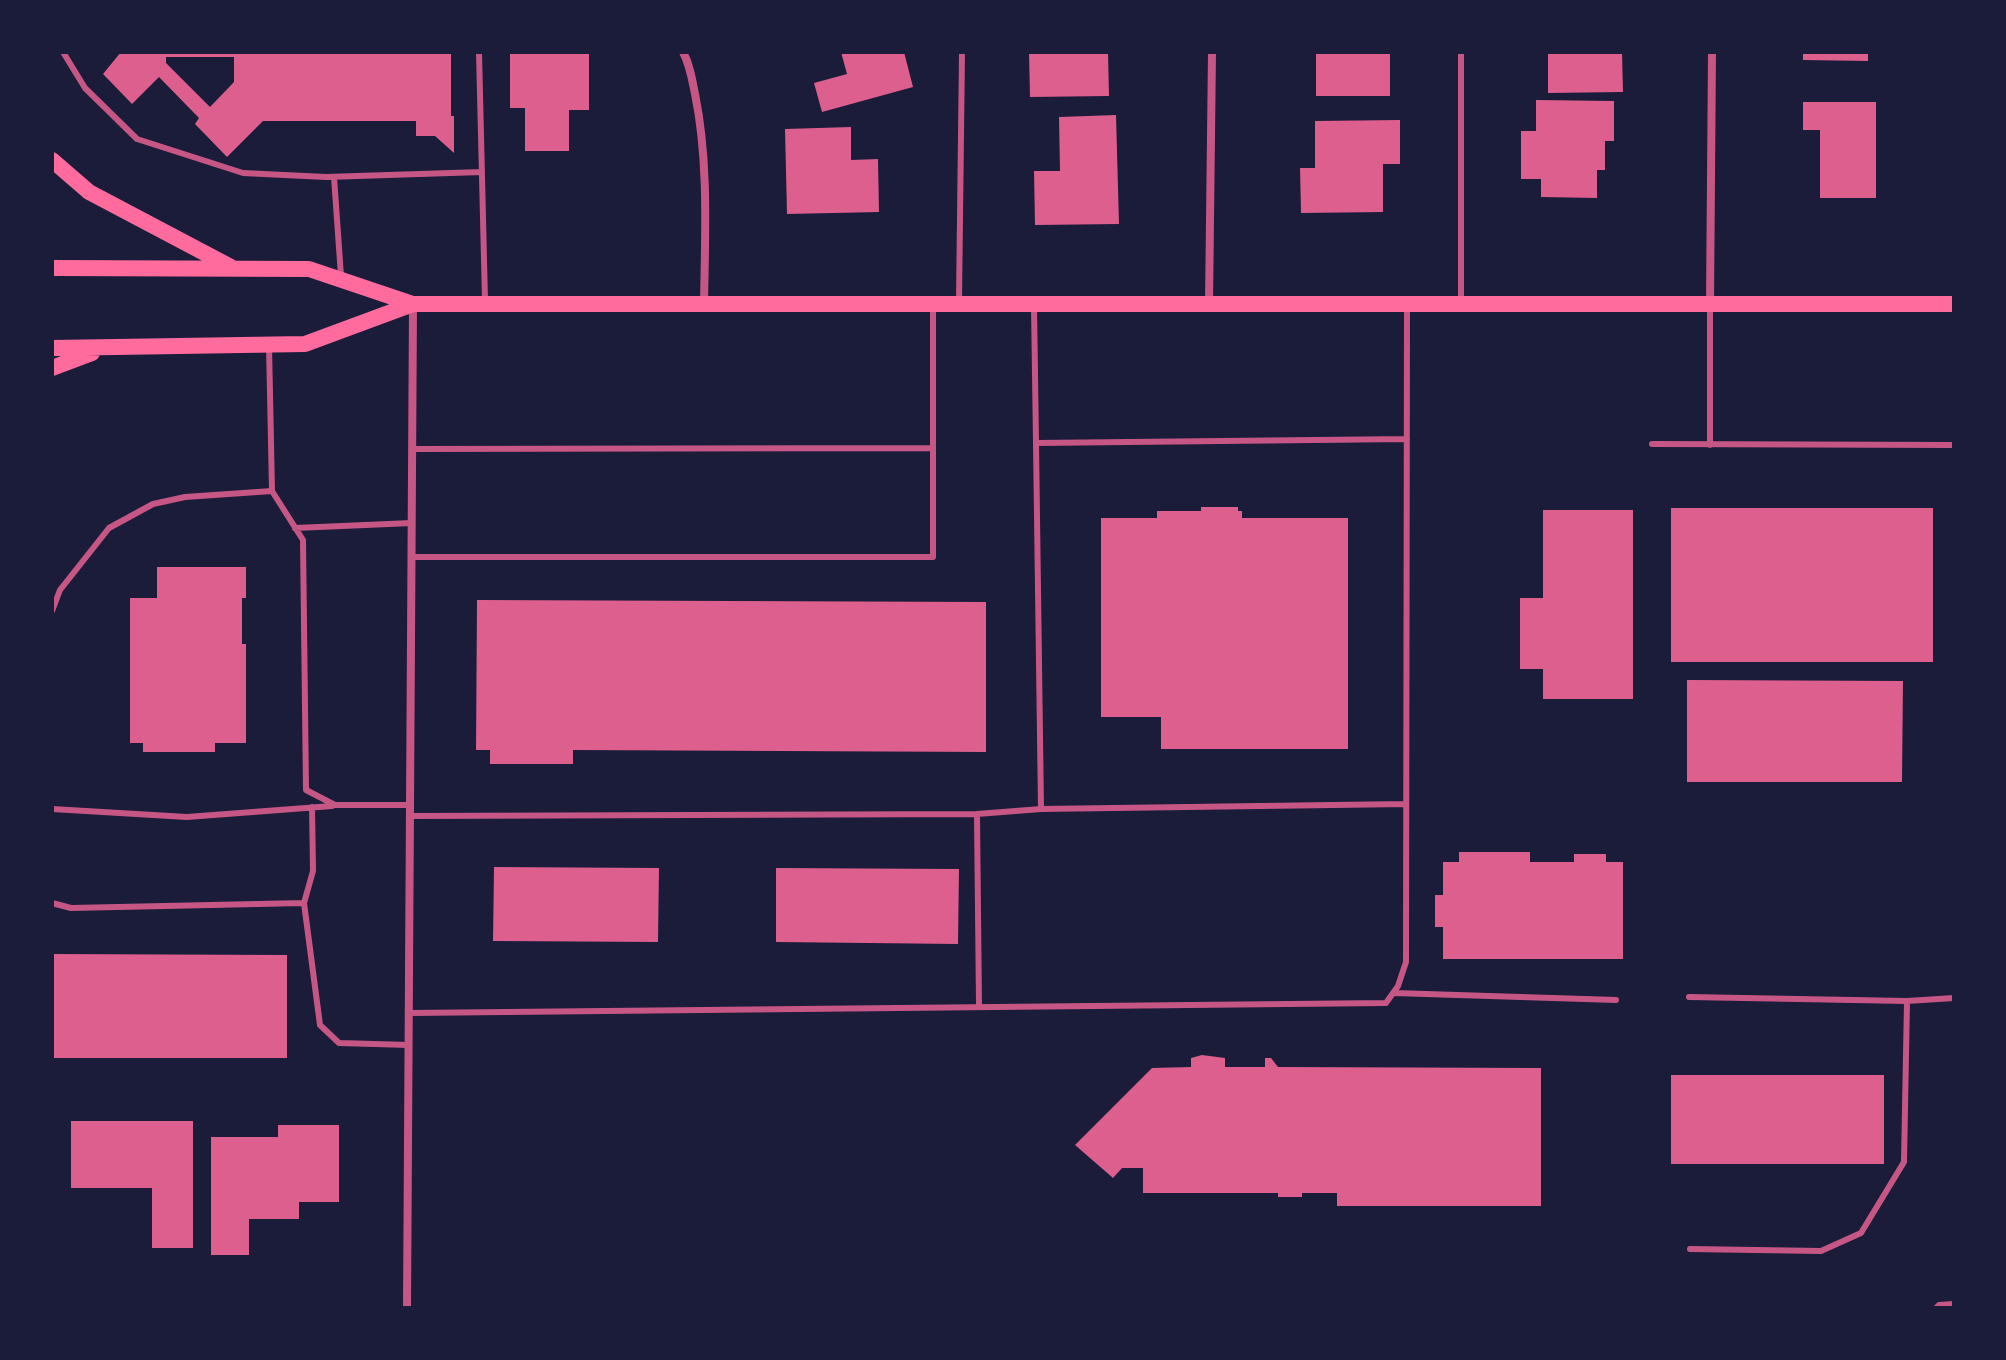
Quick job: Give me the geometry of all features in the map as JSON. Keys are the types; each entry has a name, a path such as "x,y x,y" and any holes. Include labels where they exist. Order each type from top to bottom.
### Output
{"main road":[{"path":"52,160 89,192 236,269"},
{"path":"52,268 309,269 413,304 1954,304"},
{"path":"52,348 305,344 413,304"},
{"path":"52,368 103,349"}],"street":[{"path":"683,52 688,61 700,117 705,186 704,305"},
{"path":"1209,305 1212,52"},
{"path":"1710,304 1712,52"},
{"path":"407,1308 413,304"}],"lane":[{"path":"63,52 85,88 137,139 243,173 334,177 482,172"},
{"path":"479,52 485,305"},
{"path":"959,305 962,52"},
{"path":"1461,52 1461,305"},
{"path":"334,177 341,280"},
{"path":"1710,304 1710,445"},
{"path":"412,557 933,557 933,305"},
{"path":"1034,305 1041,809"},
{"path":"409,1013 1386,1003 1394,993 1406,962 1407,305"},
{"path":"269,345 272,491 303,540 306,790 335,805"},
{"path":"1036,443 1407,439"},
{"path":"1652,444 1954,445"},
{"path":"412,449 933,448"},
{"path":"52,611 60,590 109,528 153,504 185,497 272,491"},
{"path":"295,528 412,523"},
{"path":"410,816 977,814 1041,809 1406,804"},
{"path":"52,809 187,817 335,805 410,805"},
{"path":"312,807 313,871 304,903 320,1025 339,1043 409,1045"},
{"path":"977,814 979,1007"},
{"path":"52,903 71,908 304,903"},
{"path":"1394,993 1616,1000"},
{"path":"1689,997 1907,1001 1954,998"},
{"path":"1690,1249 1821,1251 1861,1233 1904,1162 1907,1001"},
{"path":"1936,1308 1954,1304"}],"building":[{"path":"121,52 451,52 454,153 435,136 416,136 416,121 263,121 227,157 195,124 199,118 159,77 132,104 103,74","holes":["166,57 234,57 234,82 210,107 166,63"]},
{"path":"510,52 589,52 589,110 569,110 569,151 525,151 525,108 510,108"},
{"path":"841,52 904,52 913,87 822,112 814,83 847,74"},
{"path":"1029,52 1108,52 1109,96 1030,97"},
{"path":"1316,52 1390,52 1390,96 1316,96"},
{"path":"1548,52 1622,52 1623,92 1548,93"},
{"path":"1803,52 1868,52 1868,61 1803,60"},
{"path":"1536,100 1614,101 1614,141 1605,141 1605,170 1597,170 1597,198 1541,197 1541,179 1521,179 1521,131 1536,131"},
{"path":"1803,102 1876,102 1876,198 1820,198 1820,130 1803,130"},
{"path":"1116,115 1119,224 1035,225 1034,171 1060,171 1059,117"},
{"path":"1400,120 1400,164 1383,164 1383,212 1301,213 1300,168 1315,168 1315,121"},
{"path":"851,127 851,160 878,159 879,212 787,214 785,129"},
{"path":"1201,507 1238,507 1242,518 1348,518 1348,749 1161,749 1161,717 1101,717 1101,518 1157,518 1157,511 1201,511"},
{"path":"1671,508 1933,508 1933,662 1671,662"},
{"path":"1543,510 1633,510 1633,699 1543,699 1543,669 1520,669 1520,598 1543,598"},
{"path":"157,567 246,567 242,644 246,644 246,743 215,743 215,752 143,752 143,743 130,743 130,598 157,598"},
{"path":"477,600 986,602 986,752 573,750 573,764 490,764 490,750 476,750"},
{"path":"1687,680 1903,681 1902,782 1687,782"},
{"path":"1459,852 1530,852 1530,862 1574,862 1574,854 1606,854 1606,862 1623,862 1623,959 1443,959 1443,927 1435,927 1435,895 1443,895 1443,862 1459,862"},
{"path":"494,867 659,868 658,942 493,941"},
{"path":"776,868 959,869 958,944 776,942"},
{"path":"52,954 287,955 287,1058 52,1058"},
{"path":"1202,1055 1225,1058 1225,1067 1265,1067 1265,1058 1271,1058 1278,1067 1541,1068 1541,1206 1337,1206 1337,1193 1278,1197 1278,1193 1143,1193 1143,1168 1122,1168 1113,1178 1075,1145 1152,1068 1191,1067 1191,1058"},
{"path":"1671,1075 1884,1075 1884,1164 1671,1164"},
{"path":"71,1121 193,1121 193,1248 152,1248 152,1188 71,1188"},
{"path":"278,1125 339,1125 339,1202 299,1202 299,1219 249,1219 249,1255 211,1255 211,1137 278,1137"}]}
